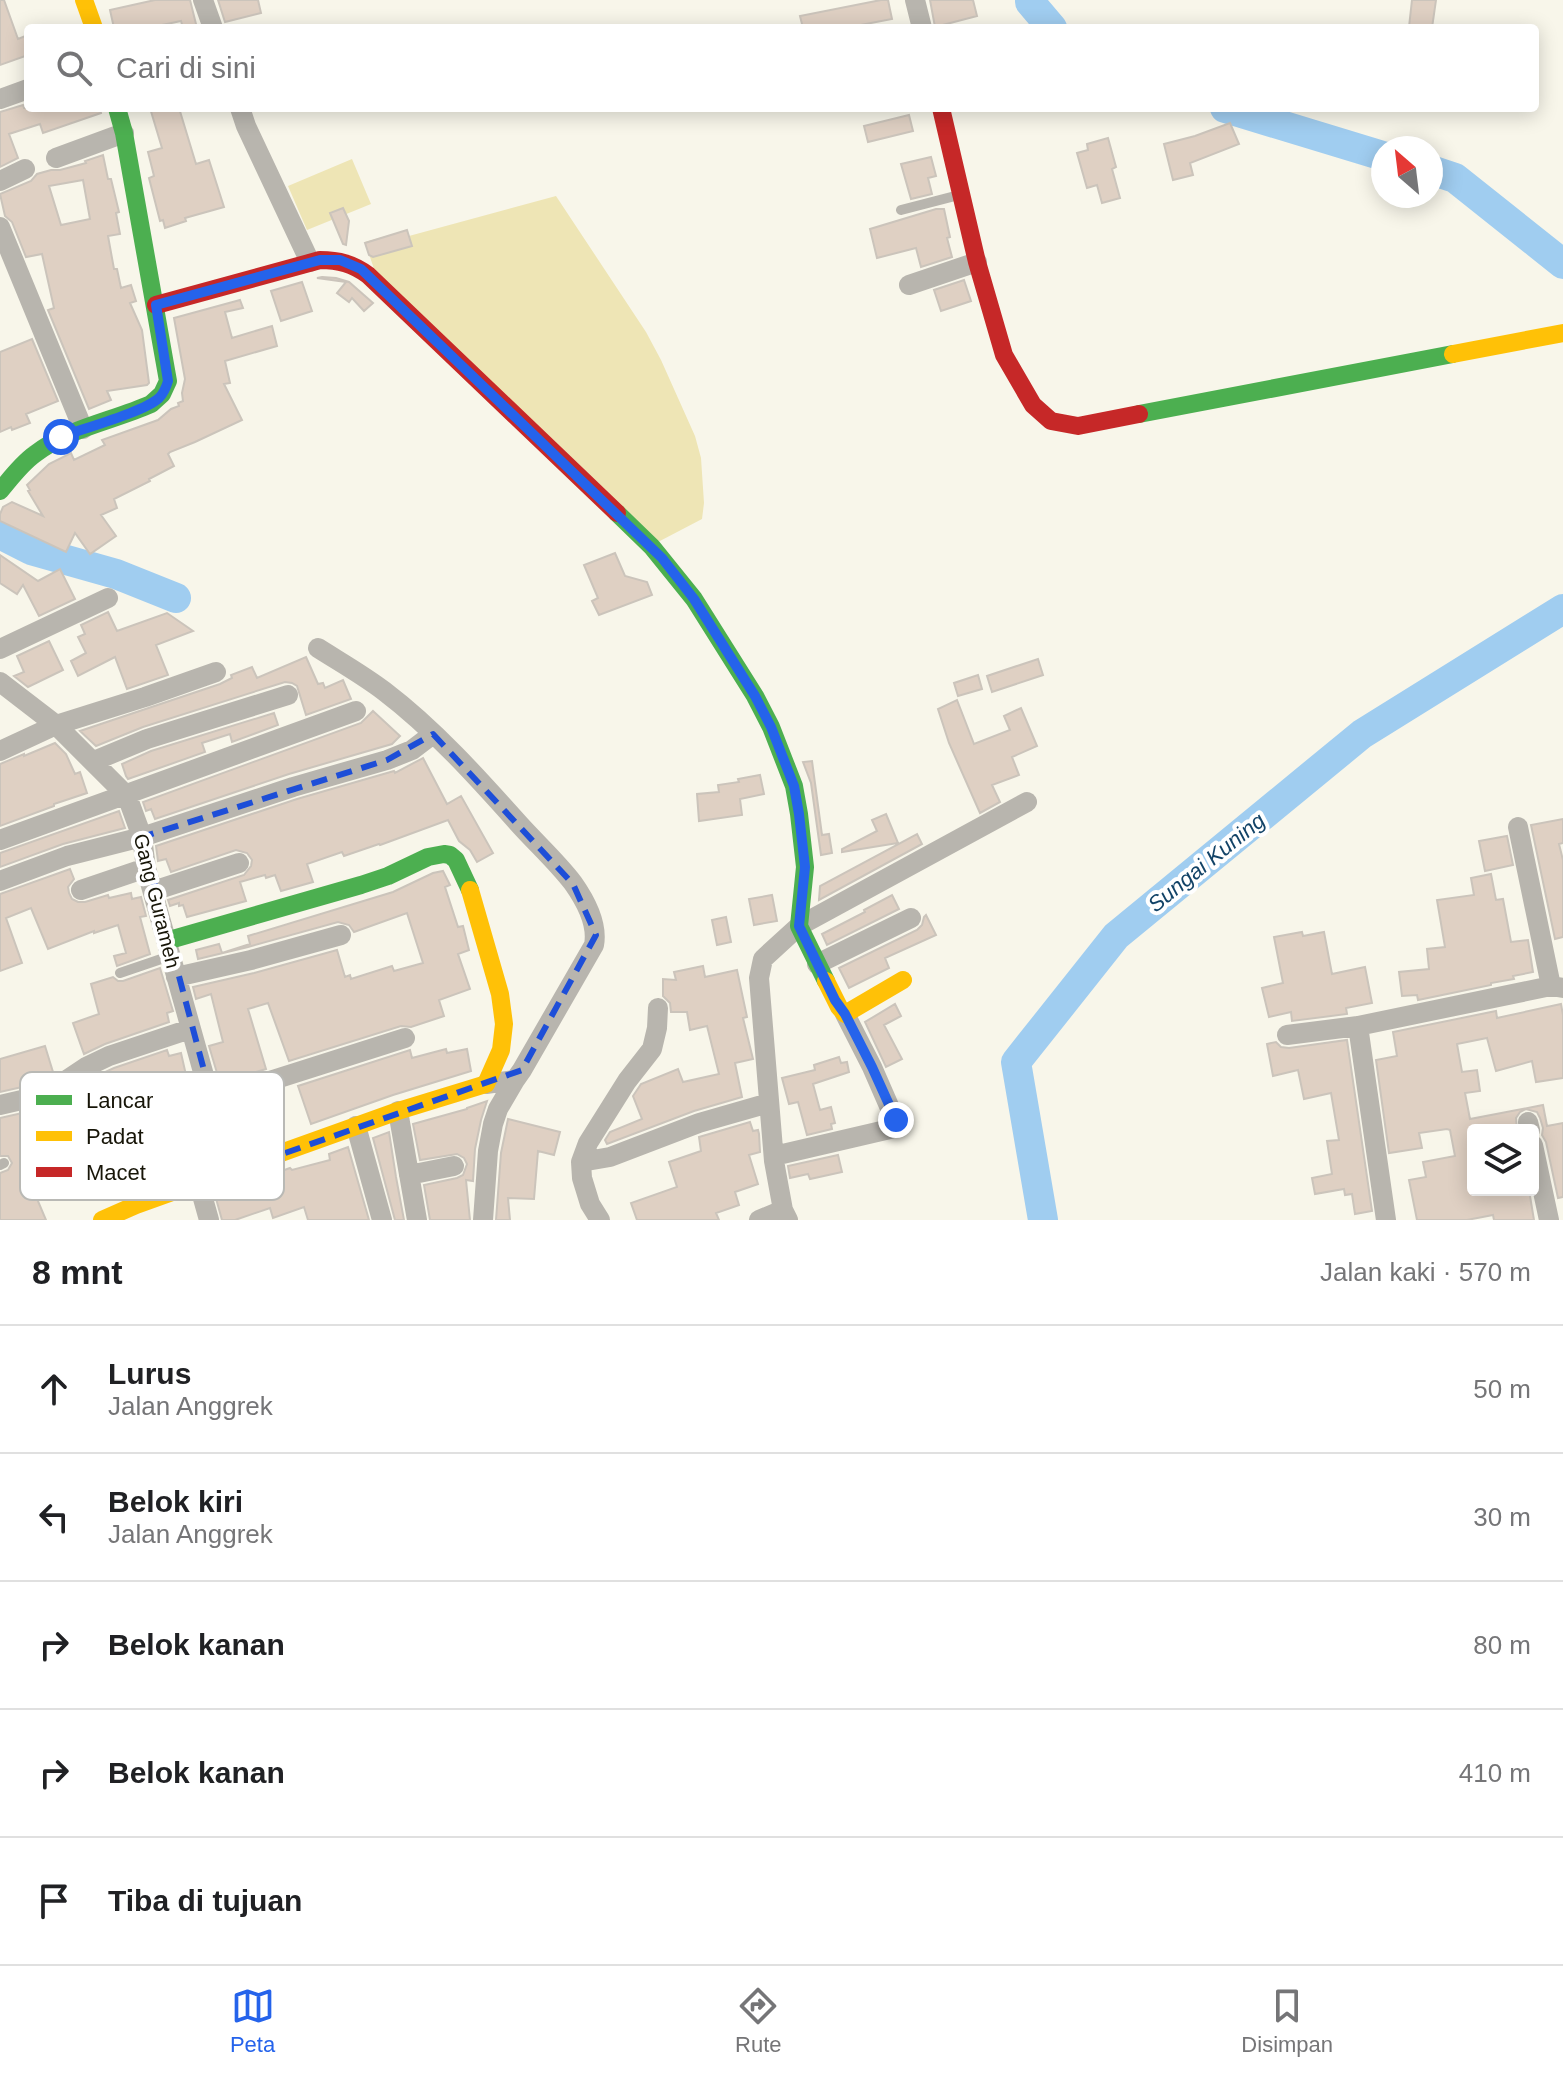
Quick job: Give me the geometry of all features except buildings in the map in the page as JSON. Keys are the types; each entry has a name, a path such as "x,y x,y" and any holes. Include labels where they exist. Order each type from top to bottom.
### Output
{"street":[{"path":"84,0 93,24"},
{"path":"203,0 212,24"},
{"path":"915,0 921,24"},
{"path":"0,99 24,90"},
{"path":"0,491 7,468 61,437 151,404 166,390 168,381 156,305 118,112"},
{"path":"241,112 310,262"},
{"path":"942,112 977,262 1004,355 1033,405 1051,421 1078,426 1563,333"},
{"path":"56,158 124,133"},
{"path":"0,181 25,169"},
{"path":"0,228 83,429"},
{"path":"156,305 310,262 340,260 351,263 368,275 652,547 694,599 755,696 794,786 805,867 799,926 872,1067 896,1122 890,1129 774,1156"},
{"path":"909,285 977,262"},
{"path":"0,649 108,598"},
{"path":"318,648 384,691 433,734 573,884 593,924 596,935 594,945 498,1109 488,1151 483,1220"},
{"path":"0,751 56,725 216,672"},
{"name":"Gang Gurameh","path":"0,682 56,725 127,796 142,837 146,868 202,1072"},
{"path":"94,761 147,739 288,695"},
{"path":"0,840 356,711"},
{"path":"0,881 67,856 142,837 293,787 387,760 412,750 433,734"},
{"path":"759,1220 786,1215 774,1156 769,1103 759,978 763,959 799,926 1027,802"},
{"path":"1287,1035 1358,1026 1557,987 1518,827"},
{"path":"168,948 447,853 457,859 465,877 498,992 504,1026 502,1049 486,1084"},
{"path":"153,891 239,863"},
{"path":"81,890 146,868"},
{"path":"817,964 911,918"},
{"path":"176,977 341,935"},
{"path":"845,1014 903,980"},
{"path":"600,1220 590,1204 581,1162 588,1143 627,1081 652,1049 658,1008"},
{"path":"1358,1026 1386,1220"},
{"path":"78,1072 109,1056 190,1029"},
{"path":"284,1076 405,1038"},
{"path":"284,1152 398,1111 486,1084 515,1080"},
{"path":"0,1105 20,1100"},
{"path":"581,1162 610,1157 699,1123 769,1103"},
{"path":"398,1111 417,1220"},
{"path":"356,1126 382,1220"},
{"path":"409,1175 454,1166"},
{"path":"1539,1173 1549,1220"},
{"path":"102,1220 138,1212 164,1200"},
{"path":"203,1200 209,1220"}],"lane":[{"path":"901,210 961,195"},
{"path":"120,973 168,948"}],"highlighted area":[{"path":"433,734 573,884 596,935 522,1070 231,1172 142,837 387,760"}],"shaded area":[{"path":"352,159 371,204 307,230 288,186"},
{"path":"556,196 646,332 695,436 701,458 702,519 658,542 375,272 365,242 407,230 409,236"}],"waterway":[{"name":"Sungai Kuning","path":"1030,0 1049,24"},
{"name":"Sungai Kuning","path":"1238,112 1371,152"},
{"name":"Sungai Kuning","path":"1443,174 1455,178 1563,264"},
{"path":"0,534 31,550 116,574 176,598"},
{"name":"Sungai Kuning","path":"1043,1220 1016,1062 1116,936 1362,734 1563,609"}],"traffic: fast":[{"path":"0,491 25,462 48,445 76,431 151,404 162,394 168,381 118,112"},
{"path":"1139,414 1453,354"},
{"path":"617,513 652,547 694,599 771,727 794,786 799,814 805,867 799,926 826,981"},
{"path":"166,941 361,885 428,857 444,854 456,860 470,890"}],"traffic: slow":[{"path":"84,0 93,24"},
{"path":"1453,354 1563,333"},
{"path":"284,1152 398,1111 486,1084 501,1050 504,1024 500,994 470,890"},
{"path":"826,981 845,1014 903,980"},
{"path":"102,1220 150,1200"}],"traffic: jam":[{"path":"942,112 977,262 1004,355 1033,405 1051,421 1078,426 1139,414"},
{"path":"156,305 320,260 351,265 368,275 617,513"}],"route":[{"path":"61,437 151,404 166,390 168,381 156,305 320,260 340,260 361,269 652,547 694,599 755,696 794,786 805,867 799,926 896,1120"}]}
